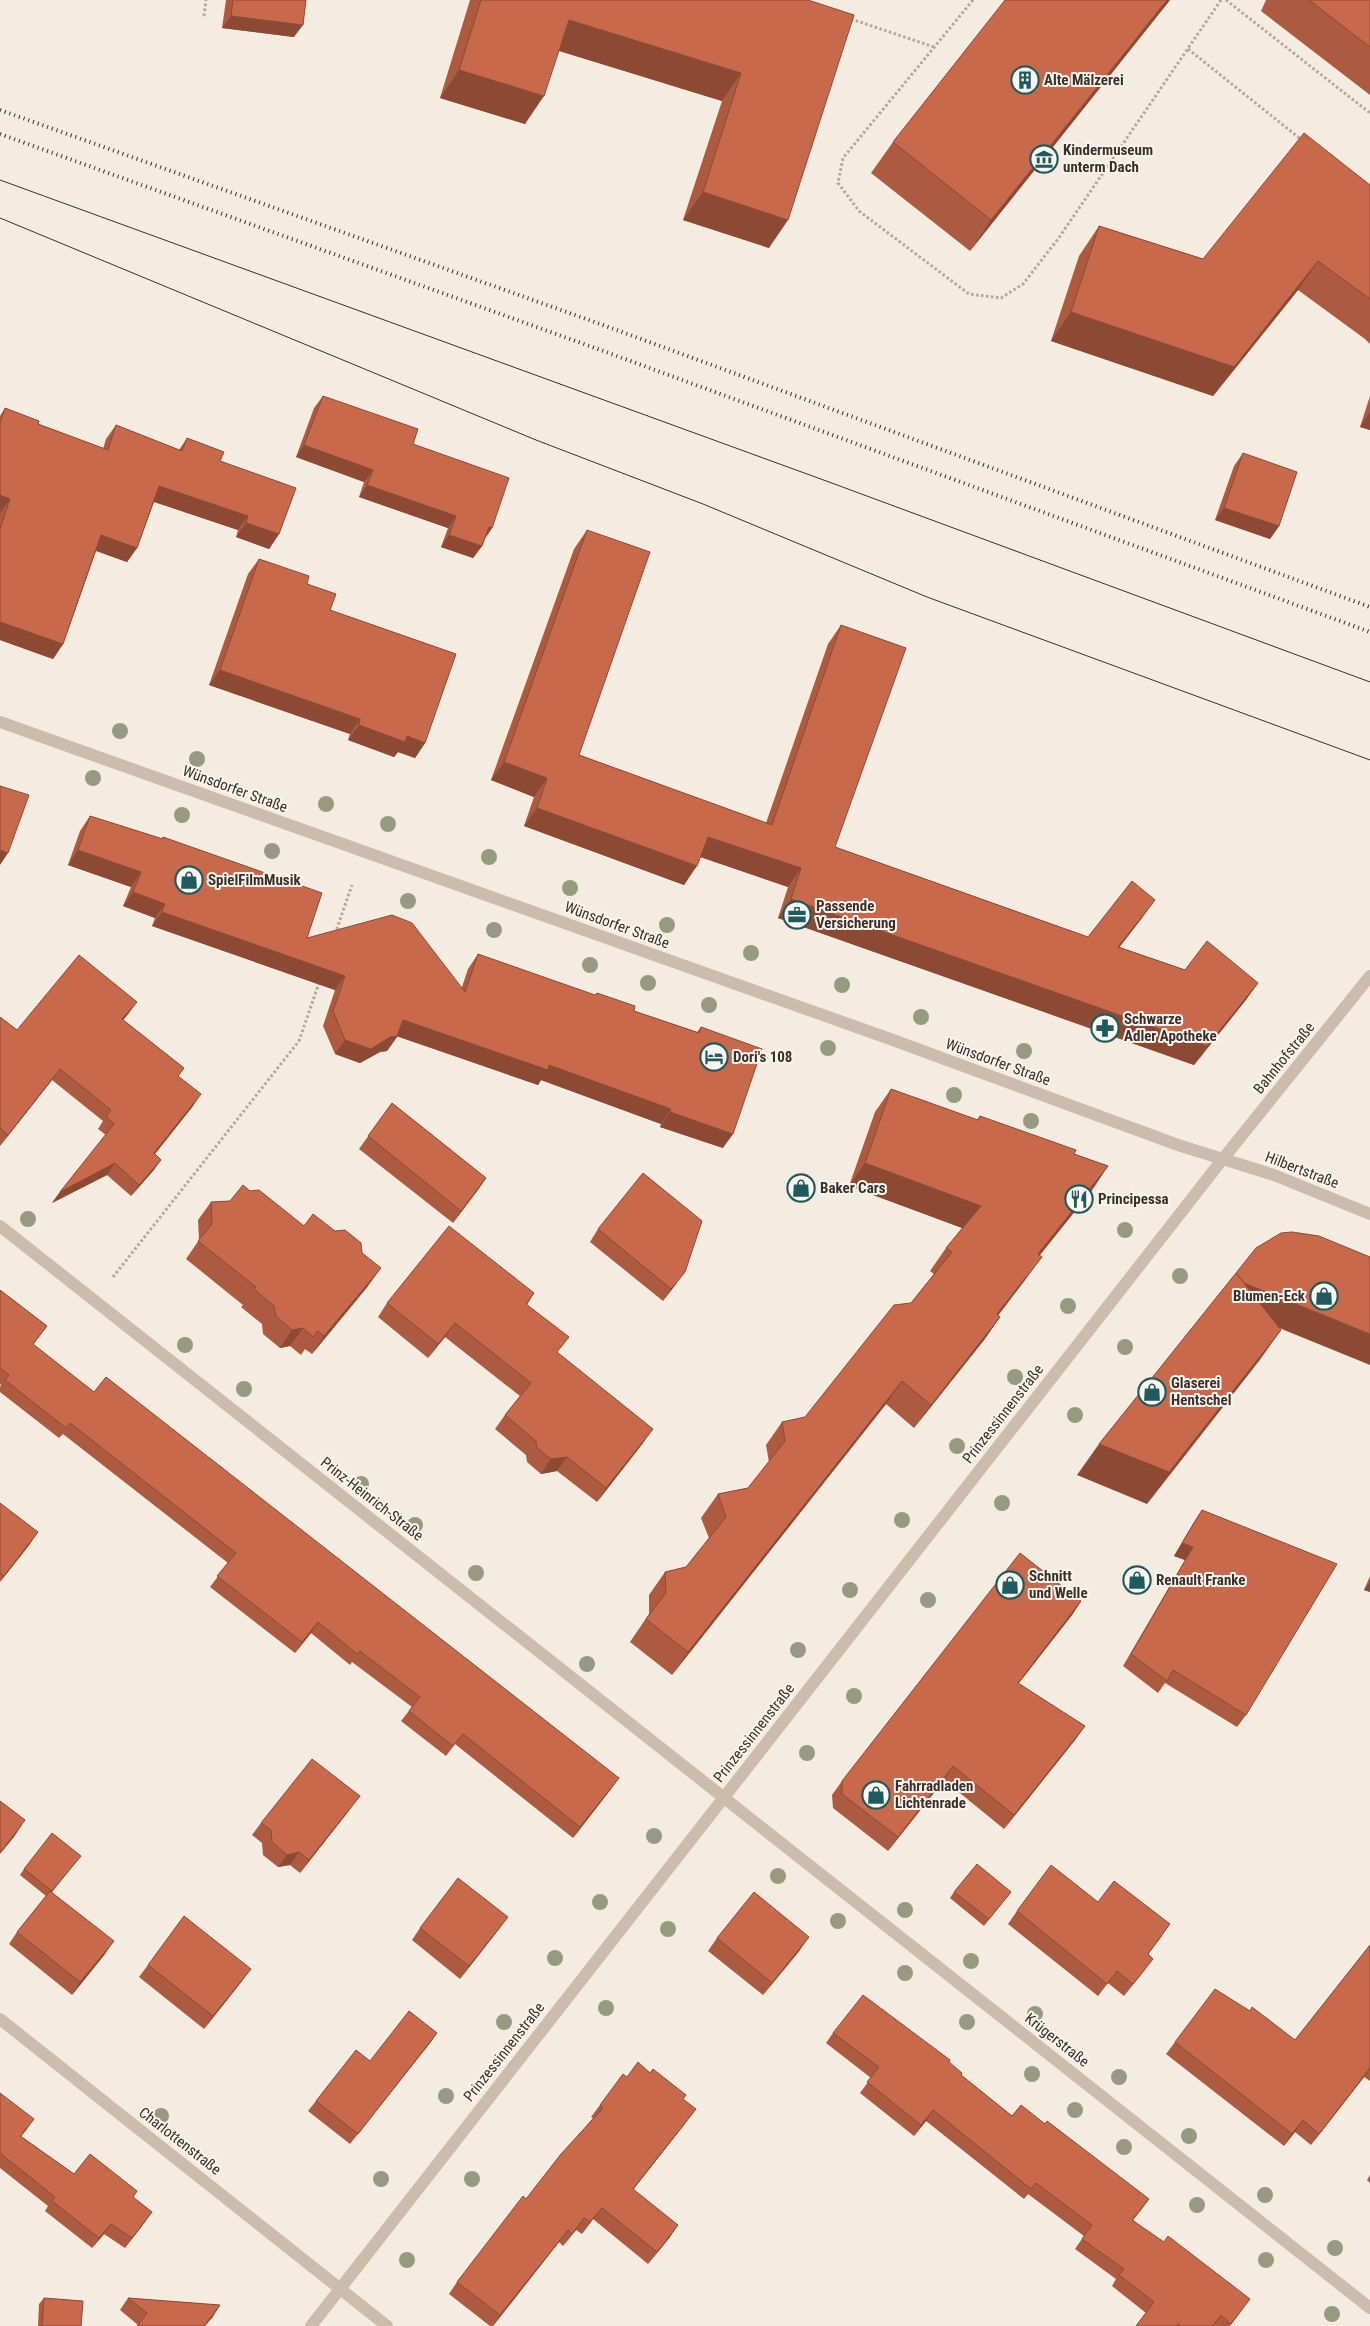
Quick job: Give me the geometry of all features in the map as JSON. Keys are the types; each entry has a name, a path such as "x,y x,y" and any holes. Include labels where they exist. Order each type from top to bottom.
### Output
{"street":[{"name":"Wünsdorfer Straße","path":"0,722 884,1037 1222,1160"},
{"name":"Bahnhofstraße","path":"1222,1160 1370,976"},
{"name":"Hilbertstraße","path":"1222,1160 1274,1175 1370,1214"},
{"name":"Prinzessinnenstraße","path":"311,2326 1222,1160"},
{"name":"Prinz-Heinrich-Straße","path":"0,1226 723,1798"},
{"name":"Krügerstraße","path":"723,1798 1370,2308"},
{"name":"Charlottenstraße","path":"0,2020 387,2326"}],"path":[{"path":"204,16 206,0"},
{"path":"973,0 843,158 838,183 859,211 969,294 1001,298 1024,284 1052,247 1221,0"},
{"path":"1226,0 1370,113"},
{"path":"842,16 934,47"},
{"path":"1188,49 1309,146"},
{"path":"333,940 352,885"},
{"path":"113,1277 299,1041 321,977"}],"building":[{"path":"233,0 306,0 303,25 231,16"},
{"path":"481,0 808,0 854,15 788,220 703,192 741,73 569,20 544,96 459,70"},
{"name":"Alte Mälzerei","path":"1005,0 1167,0 991,220 893,142"},
{"path":"1309,0 1370,0 1370,47"},
{"path":"1304,133 1370,185 1370,299 1318,261 1234,367 1071,312 1099,226 1203,259"},
{"path":"323,396 418,429 413,444 509,478 492,528 489,527 482,546 449,535 456,516 367,485 373,470 304,445"},
{"path":"5,408 39,421 38,424 108,450 116,425 182,451 187,438 224,452 220,461 296,488 279,534 246,523 248,516 159,486 137,548 101,535 63,644 0,622 0,529 10,499 0,495 0,423"},
{"path":"1243,453 1297,472 1279,526 1224,508"},
{"path":"587,530 650,552 579,755 772,825 841,625 906,648 835,847 1088,937 1132,881 1155,900 1118,947 1185,970 1207,941 1258,983 1207,1046 791,899 801,868 708,837 697,866 537,808 547,778 504,762"},
{"path":"259,559 309,576 307,584 336,594 330,610 456,654 425,743 407,736 405,742 359,725 360,719 220,670"},
{"path":"0,786 29,795 8,853 0,850"},
{"path":"90,816 163,839 163,837 322,893 307,938 392,915 412,923 465,992 478,954 595,995 597,993 635,1006 634,1011 699,1033 701,1027 762,1049 733,1134 670,1112 671,1109 549,1065 548,1070 403,1020 397,1036 390,1037 371,1049 345,1040 333,1011 345,976 162,912 165,904 133,892 141,872 78,850"},
{"path":"79,955 137,1002 122,1019 184,1068 178,1076 201,1094 154,1153 161,1160 139,1185 115,1163 60,1192 114,1124 106,1117 111,1110 60,1069 8,1135 0,1128 0,1017 17,1030"},
{"path":"891,1089 978,1120 980,1116 1076,1150 1074,1154 1108,1166 1038,1254 1042,1257 997,1314 1000,1317 931,1405 902,1381 688,1652 646,1619 666,1593 665,1572 686,1567 726,1517 718,1494 748,1488 785,1441 782,1422 805,1417 894,1305 911,1303 952,1252 946,1248 981,1206 865,1163"},
{"path":"392,1103 486,1178 461,1211 368,1136"},
{"path":"643,1173 702,1221 685,1272 671,1289 598,1229"},
{"path":"243,1185 250,1191 259,1190 304,1226 313,1214 335,1231 345,1230 361,1243 362,1253 381,1268 324,1336 318,1331 313,1337 303,1328 292,1330 276,1316 274,1306 254,1289 256,1287 198,1241 212,1224 211,1202 230,1201"},
{"path":"449,1226 534,1293 526,1304 569,1337 557,1352 653,1429 606,1488 567,1457 551,1459 537,1448 536,1441 505,1415 531,1383 455,1323 438,1344 387,1303"},
{"path":"1292,1232 1319,1236 1370,1257 1370,1334 1244,1283 1236,1273 1256,1248 1281,1233"},
{"path":"1236,1273 1281,1330 1169,1472 1099,1444"},
{"path":"0,1290 47,1326 33,1344 94,1392 106,1377 619,1778 580,1827 463,1734 453,1746 409,1711 420,1697 360,1651 357,1654 318,1622 302,1642 217,1576 236,1553 70,1423 66,1428 5,1380 9,1375 0,1368"},
{"path":"0,1503 38,1532 4,1576 0,1573"},
{"path":"1202,1510 1337,1564 1246,1715 1173,1670 1167,1681 1131,1654 1193,1547 1182,1543"},
{"path":"1020,1553 1081,1601 1018,1683 1085,1726 1014,1815 953,1766 898,1837 842,1794 842,1781"},
{"path":"312,1759 360,1796 309,1860 299,1852 287,1855 272,1842 271,1830 261,1823"},
{"path":"0,1801 25,1820 0,1853"},
{"path":"52,1833 81,1856 52,1891 24,1869"},
{"path":"977,1864 1011,1892 989,1919 954,1892"},
{"path":"1051,1865 1098,1902 1114,1881 1170,1924 1148,1954 1153,1959 1133,1984 1117,1971 1107,1984 1017,1911"},
{"path":"458,1878 508,1917 469,1966 420,1928"},
{"path":"50,1891 114,1941 80,1982 17,1932"},
{"path":"754,1892 809,1937 772,1983 717,1938"},
{"path":"184,1916 251,1969 213,2016 148,1965"},
{"path":"1370,1945 1370,2068 1319,2134 1303,2120 1292,2134 1175,2042 1215,1989 1250,2011 1252,2007 1295,2040"},
{"path":"863,1995 950,2060 949,2062 962,2073 961,2075 1012,2116 1021,2105 1045,2124 1047,2121 1149,2199 1132,2220 1164,2242 1168,2236 1250,2299 1231,2324 1221,2315 1212,2326 1181,2326 1178,2324 1176,2326 1136,2326 1154,2302 1119,2275 1124,2269 1082,2239 1092,2225 1036,2183 1031,2189 933,2110 921,2125 867,2082 879,2067 833,2033"},
{"path":"409,2011 437,2033 358,2134 316,2101 356,2050 370,2061"},
{"path":"638,2062 650,2073 653,2069 686,2095 683,2099 696,2109 633,2189 678,2225 657,2252 602,2208 590,2222 584,2218 572,2234 568,2230 500,2315 457,2282 523,2196 526,2199 561,2154 603,2108 600,2105 623,2074 627,2077"},
{"path":"0,2093 34,2119 20,2136 74,2174 90,2154 137,2191 133,2197 152,2212 132,2238 111,2224 99,2238 52,2201 55,2197 0,2153"},
{"path":"44,2298 83,2301 81,2326 42,2326"},
{"path":"128,2298 220,2305 204,2326 137,2326 147,2313"}],"tram line":[{"path":"0,180 829,482 1370,682"},
{"path":"0,218 536,440 703,504 927,597 1370,760"}],"railway":[{"path":"0,110 603,325 1370,607"},
{"path":"0,134 595,348 1370,632"}],"place":[{"name":"Alte Mälzerei","path":"1025,80"},
{"name":"Kindermuseum unterm Dach","path":"1044,159"},
{"name":"SpielFilmMusik","path":"189,880"},
{"name":"Passende Versicherung","path":"797,915"},
{"name":"Schwarze Adler Apotheke","path":"1105,1028"},
{"name":"Dori's 108","path":"714,1057"},
{"name":"Baker Cars","path":"801,1188"},
{"name":"Principessa","path":"1079,1199"},
{"name":"Blumen-Eck","path":"1324,1296"},
{"name":"Glaserei Hentschel","path":"1152,1392"},
{"name":"Renault Franke","path":"1137,1580"},
{"name":"Schnitt und Welle","path":"1010,1585"},
{"name":"Fahrradladen Lichtenrade","path":"876,1795"}]}
